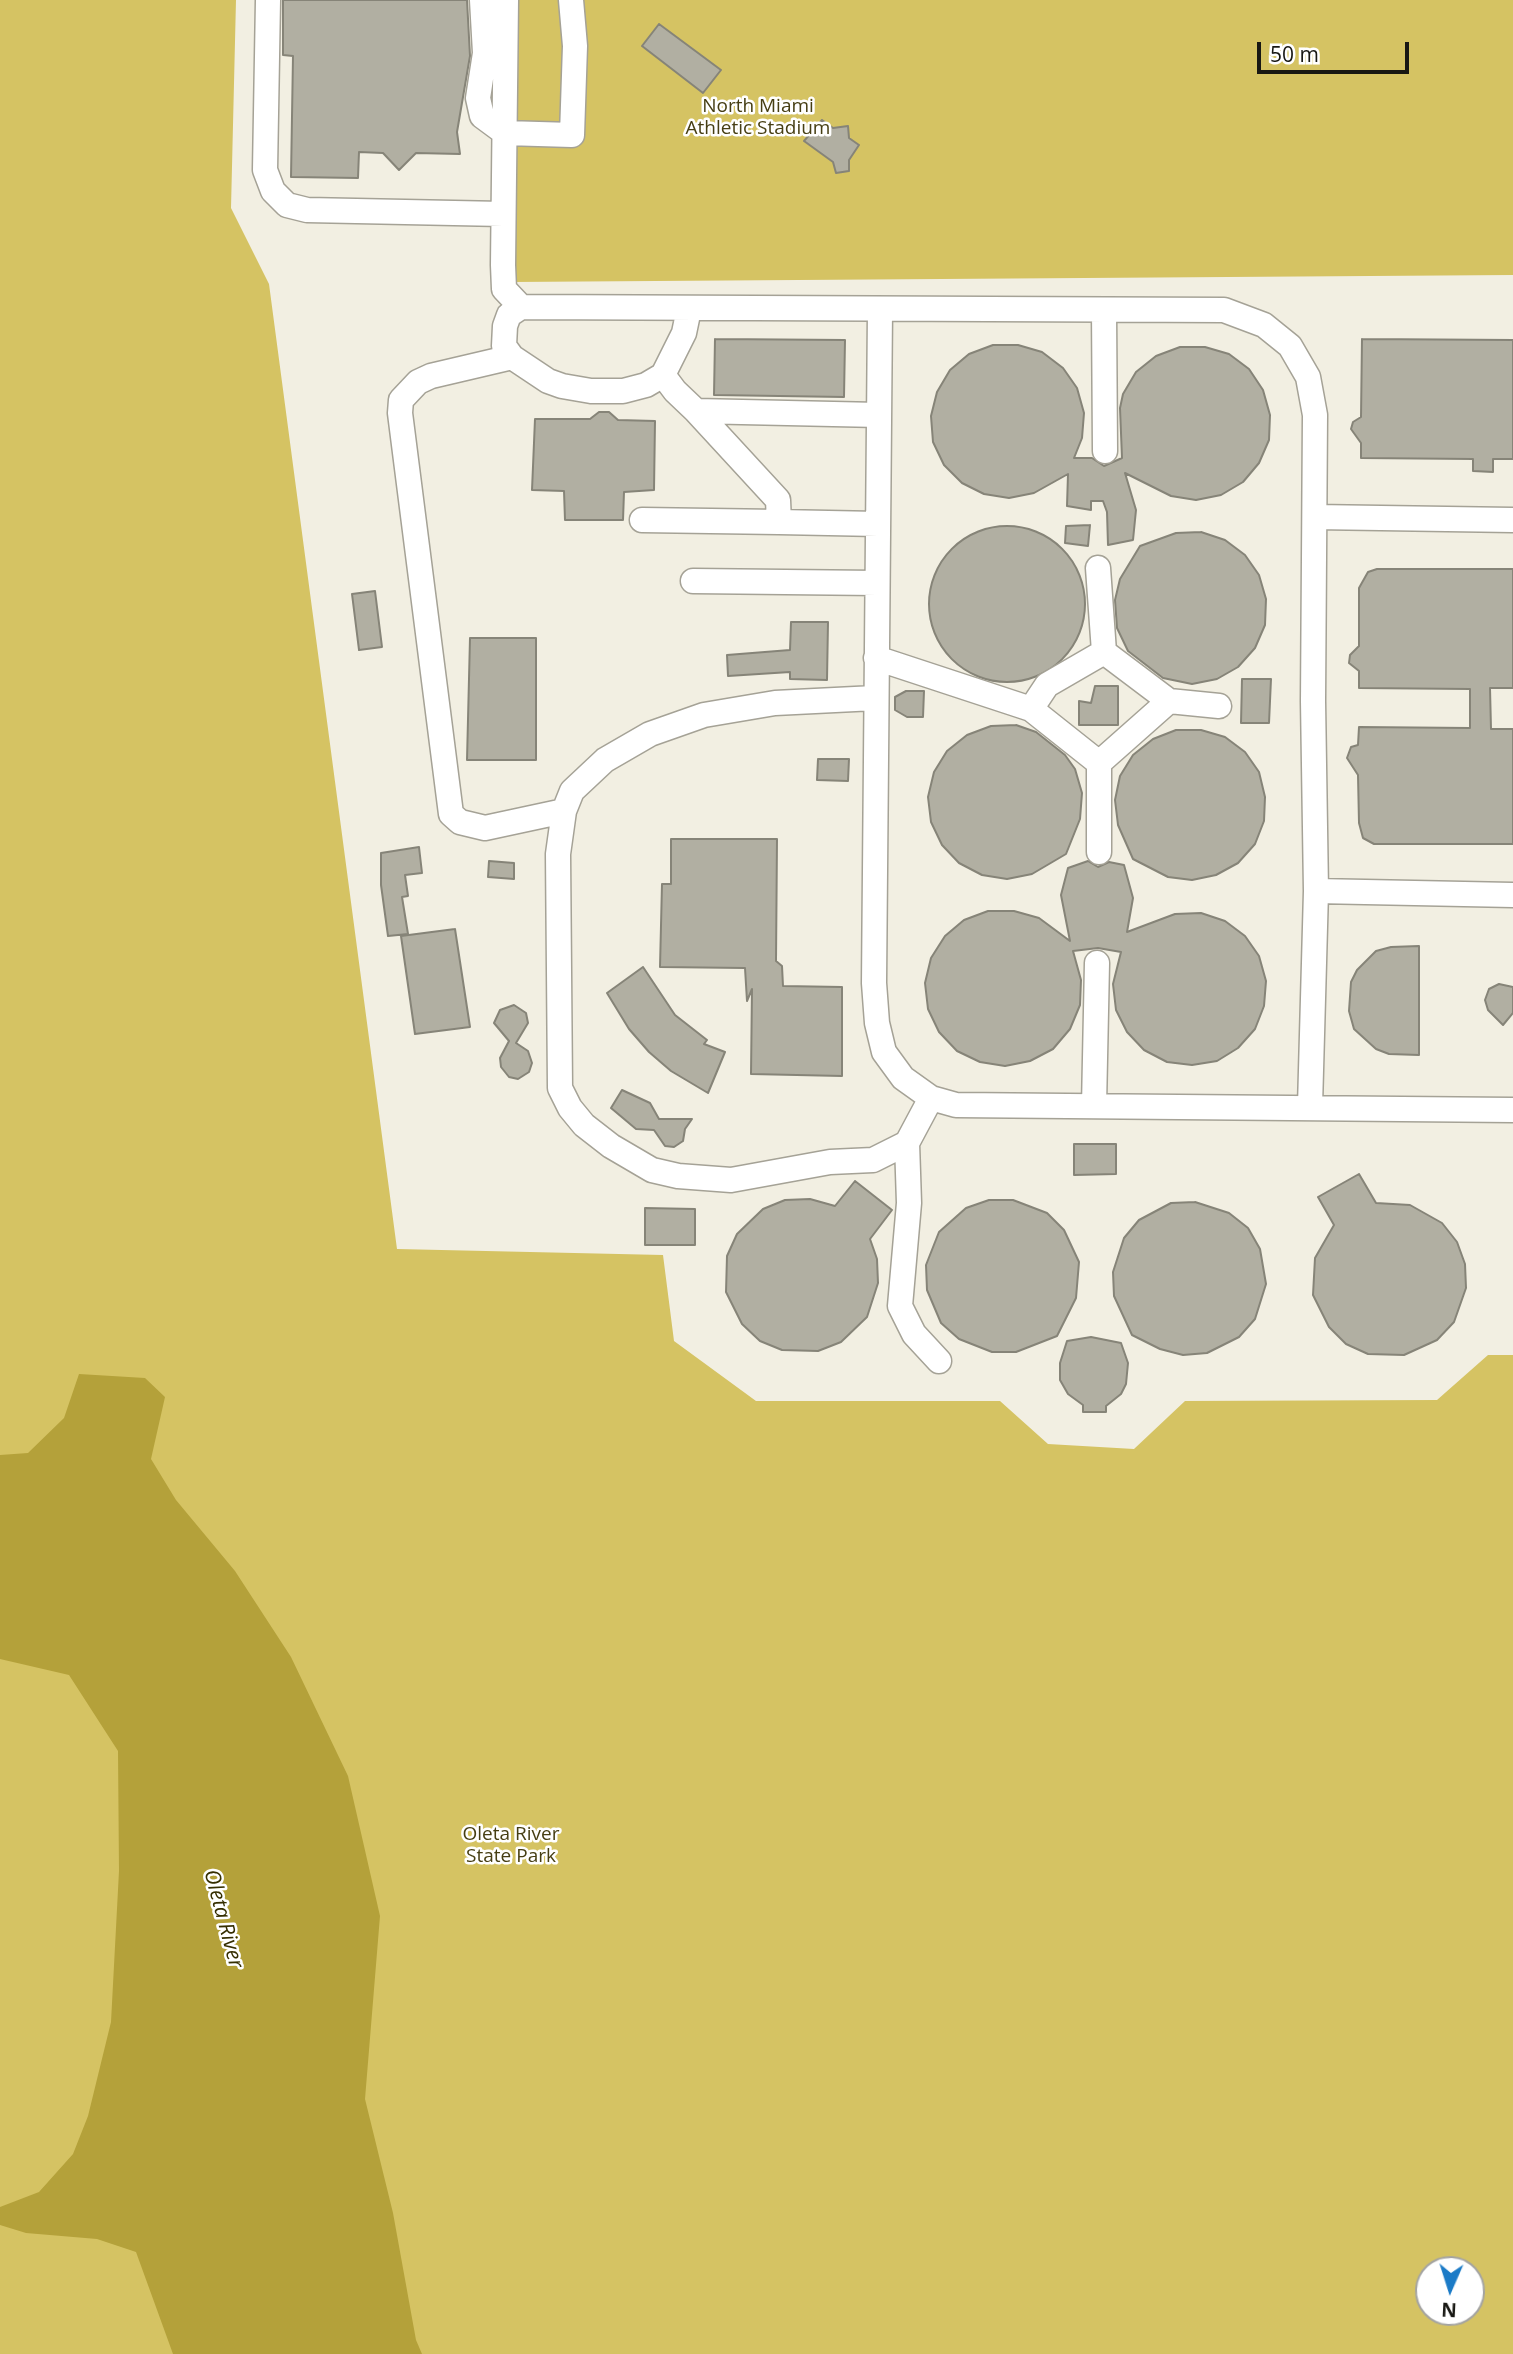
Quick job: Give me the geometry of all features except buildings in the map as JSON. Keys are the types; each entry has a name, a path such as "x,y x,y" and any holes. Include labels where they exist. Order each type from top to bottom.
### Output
{"lane":[{"path":"268,0 265,170 273,191 287,205 307,210 503,214"},
{"path":"482,0 485,53 478,106 482,116 505,133 572,135 575,46 571,0"},
{"path":"506,0 504,289 521,307"},
{"path":"689,309 684,333 663,374 646,385 623,391 577,390 548,382 512,357 504,346 505,326 509,315 521,307 1224,310 1264,325 1290,346 1308,377 1315,415 1313,701 1316,891 1310,1106"},
{"path":"880,310 874,983 877,1023 884,1052 903,1078 930,1098 956,1105 1310,1106 1513,1110"},
{"path":"1104,310 1105,451"},
{"path":"512,357 418,382 401,400 400,413 451,814 460,822 485,828 564,811"},
{"path":"663,374 675,391 778,500 779,522"},
{"path":"696,411 879,415"},
{"path":"1315,517 1513,520"},
{"path":"642,520 878,524"},
{"path":"1098,568 1104,652 1169,701 1219,706"},
{"path":"693,581 877,583"},
{"path":"1031,709 1047,685 1104,652"},
{"path":"876,658 1031,709 1099,763"},
{"path":"875,698 752,705 675,723 605,760 572,791 564,811 558,854 560,1087 570,1108 584,1125 629,1159 652,1170 678,1177 732,1180 830,1162 873,1160 907,1143"},
{"path":"1099,852 1099,763 1169,701"},
{"path":"1316,891 1513,895"},
{"path":"1094,1106 1097,963"},
{"path":"930,1098 907,1143 909,1203 900,1306 914,1334 939,1361"}],"green space":[{"name":"Oleta River State Park","path":"0,0 236,0 231,208 269,284 397,1249 663,1255 674,1341 756,1401 1000,1401 1048,1444 1134,1449 1185,1401 1437,1400 1488,1355 1513,1355 1513,2354 0,2354"},
{"name":"North Miami Athletic Stadium","path":"505,0 1513,0 1513,275 512,282"}],"water":[{"name":"Oleta River","path":"79,1374 145,1378 165,1397 151,1459 176,1500 235,1571 291,1657 348,1776 380,1916 365,2099 393,2213 416,2340 422,2354 173,2354 136,2252 97,2239 26,2233 0,2225 0,2207 39,2192 73,2154 88,2116 111,2022 119,1871 118,1751 69,1675 0,1659 0,1455 28,1453 64,1418"}]}
